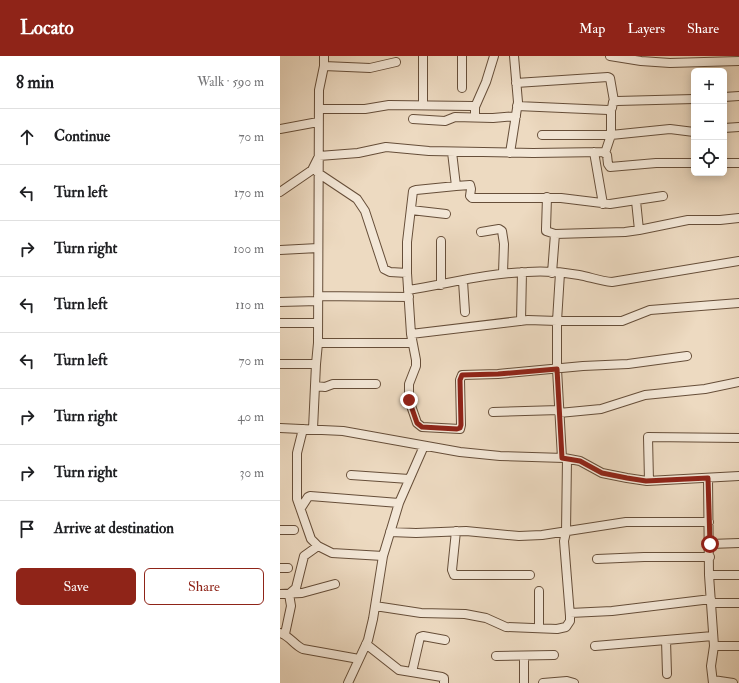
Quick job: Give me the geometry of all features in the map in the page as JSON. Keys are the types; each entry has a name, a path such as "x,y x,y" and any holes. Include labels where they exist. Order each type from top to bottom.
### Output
{"street":[{"path":"313,429 318,343 318,90 324,66 324,56"},
{"path":"422,56 423,105"},
{"path":"462,56 462,88"},
{"path":"475,117 476,107 494,56"},
{"path":"510,153 517,106 514,56"},
{"path":"610,56 642,58 670,63 698,59 739,62"},
{"path":"324,66 370,68 396,62"},
{"path":"516,83 608,77 610,78 614,101 611,109 611,135 605,153 610,167 656,162 691,163"},
{"path":"727,97 739,96"},
{"path":"614,101 691,99"},
{"path":"319,109 365,109 389,105 476,107"},
{"path":"517,106 611,109"},
{"path":"413,119 444,121 455,117 499,118 516,116"},
{"path":"280,129 318,122"},
{"path":"727,128 739,127"},
{"path":"542,135 611,135 670,129 691,132"},
{"path":"318,156 351,154 386,147 452,152 605,153"},
{"path":"452,152 456,186"},
{"path":"594,152 603,204"},
{"path":"280,192 312,170 318,156"},
{"path":"727,163 739,163"},
{"path":"318,173 357,199 362,205 384,268 390,272 407,273"},
{"path":"663,196 614,204 603,204 573,198 472,198 470,196 472,188 470,185 414,190 412,193 407,242 407,273 411,334 416,366 409,384 409,400 417,423 422,427 460,428 460,380 462,375 498,374 583,366 628,364 687,356"},
{"path":"375,606 420,613 464,614 486,618 506,628 557,629 566,627 570,622 564,541 566,532 564,458 559,412 557,369 556,273 551,233 546,226 545,197"},
{"path":"636,201 639,230"},
{"path":"411,210 446,214"},
{"path":"551,233 639,230 688,220 720,220 739,218"},
{"path":"481,232 497,229 502,230 504,244 502,273"},
{"path":"440,285 442,241"},
{"path":"280,250 318,248"},
{"path":"280,302 318,298 408,293 502,273 556,273 580,275 602,282 612,282 739,261"},
{"path":"521,321 522,272"},
{"path":"463,281 465,312"},
{"path":"411,334 521,321 622,321 650,310 739,303"},
{"path":"280,323 318,323"},
{"path":"318,343 412,343"},
{"path":"280,364 316,364"},
{"path":"493,412 559,412 601,409 645,395 705,389 739,382"},
{"path":"315,386 325,388 333,384 376,384"},
{"path":"280,428 343,431 460,452 494,456 564,458 580,461 602,473 649,481 739,476"},
{"path":"303,429 297,453 297,493 300,508 311,539 318,546 332,552 383,556"},
{"path":"649,481 648,437 739,438"},
{"path":"348,683 366,644 373,619 383,556 399,503 424,446"},
{"path":"351,475 409,479"},
{"path":"708,478 710,544 709,575 714,646 711,666 713,682 733,683"},
{"path":"300,508 310,496 399,503"},
{"path":"390,532 416,533 456,531 519,536 542,536 626,522 709,522"},
{"path":"280,530 294,530"},
{"path":"456,531 452,570 454,575 530,576"},
{"path":"710,544 739,544"},
{"path":"289,594 296,588 304,556 318,546"},
{"path":"597,559 710,557"},
{"path":"709,575 739,575"},
{"path":"280,594 302,593 335,584"},
{"path":"539,591 539,628"},
{"path":"289,594 291,606 288,624 282,634 303,648 359,659"},
{"path":"570,613 612,611 711,601 739,603"},
{"path":"412,672 420,637 423,636 445,640"},
{"path":"595,646 713,636"},
{"path":"666,640 667,674"},
{"path":"366,644 399,670 442,677 444,678 444,683"},
{"path":"714,646 739,646"},
{"path":"496,656 554,655"},
{"path":"524,656 524,683"},
{"path":"543,683 567,681 574,683"}],"route":[{"path":"409,400 417,423 422,427 457,429 461,427 460,378 462,375 498,374 557,369 562,458 580,461 602,473 646,481 708,478 710,544"}]}
